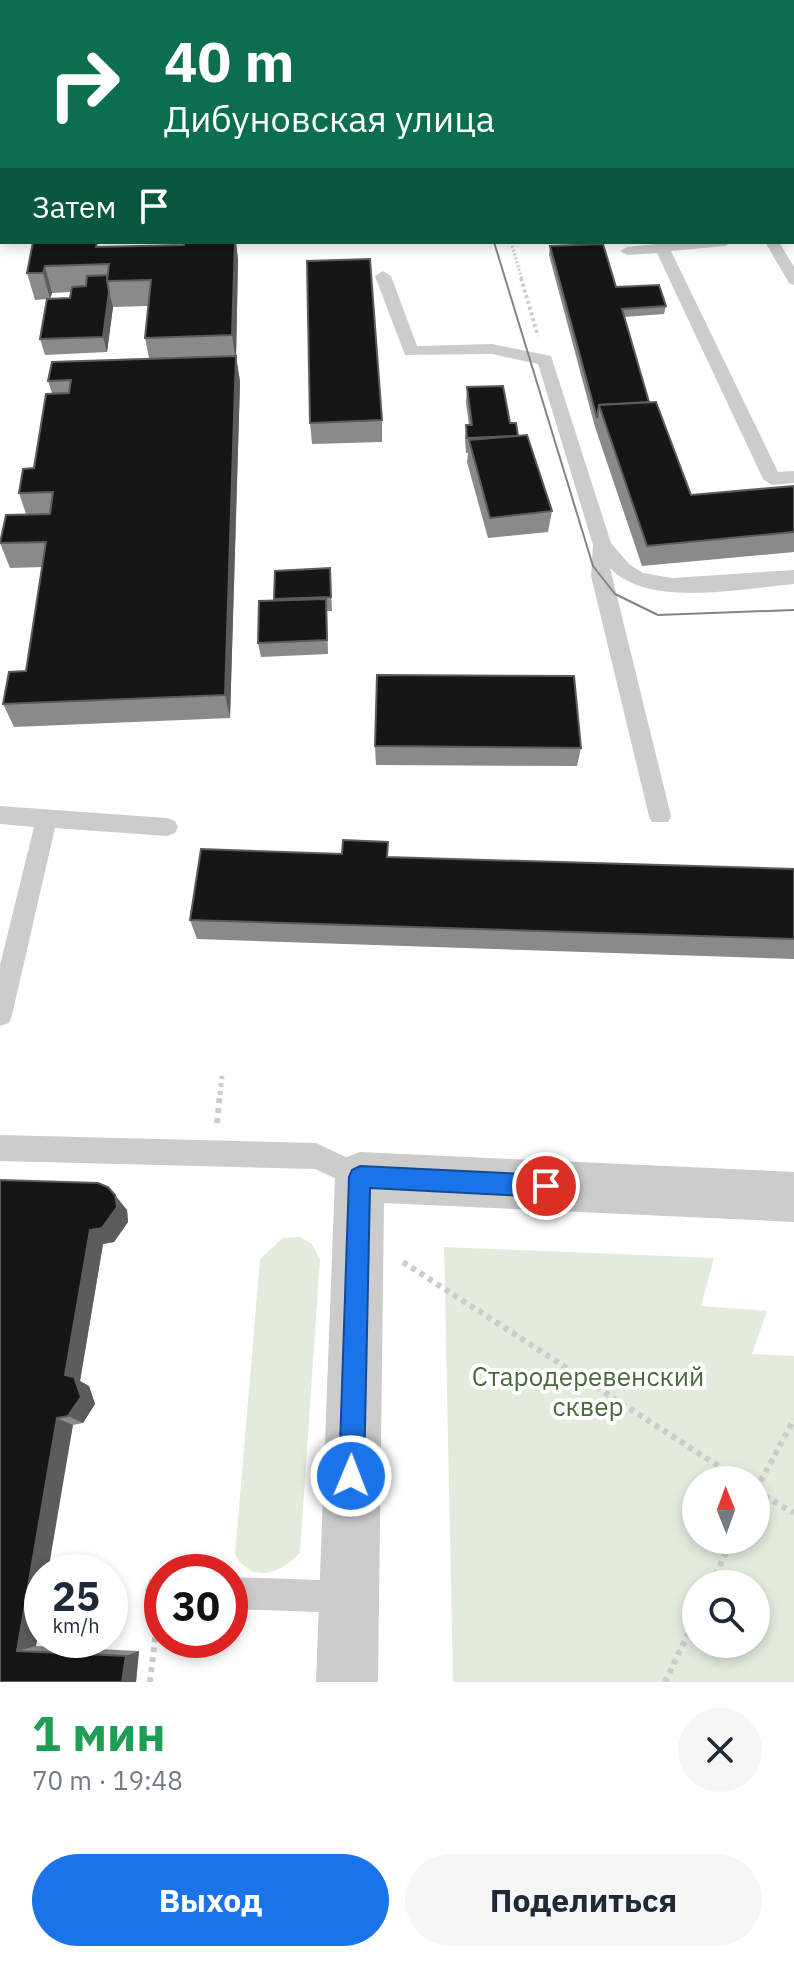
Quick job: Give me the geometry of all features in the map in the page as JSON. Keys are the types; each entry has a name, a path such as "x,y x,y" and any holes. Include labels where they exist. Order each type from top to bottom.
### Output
{"street":[{"path":"347,1682 360,1177 794,1197"}],"lane":[{"path":"627,251 704,244"},
{"path":"773,244 794,280"},
{"path":"662,248 772,479 794,477"},
{"path":"383,276 411,351 492,349 545,360 602,545 600,576 660,816"},
{"path":"602,545 620,568 670,584 794,577"},
{"path":"0,815 167,827"},
{"path":"0,1015 47,816"},
{"path":"0,1148 316,1156 360,1177"},
{"path":"248,1594 349,1597"}],"path":[{"path":"512,244 545,360"},
{"path":"213,1151 222,1076"},
{"path":"357,1236 438,1282 719,1466"},
{"path":"769,1466 794,1419"},
{"path":"770,1498 794,1513"},
{"path":"665,1682 682,1646"},
{"path":"150,1682 153,1658"}],"green space":[{"path":"300,1237 312,1244 320,1259 300,1553 276,1570 258,1573 248,1568 248,1554 235,1554 260,1259 283,1238"},
{"name":"Стародеревенский сквер","path":"444,1247 714,1258 701,1306 767,1311 752,1354 794,1356 794,1682 453,1682"}],"building":[{"path":"33,244 97,244 96,247 235,244 232,335 145,338 151,280 107,281 109,264 45,266 43,273 27,273"},
{"path":"603,244 616,287 659,285 666,306 622,309 649,402 599,405 597,418 550,246"},
{"path":"370,259 382,420 310,423 307,261"},
{"path":"107,275 109,292 103,337 40,339 47,299 70,298 72,287 86,286 87,276"},
{"path":"236,356 225,695 3,704 9,672 26,671 46,542 0,543 6,515 50,514 53,492 19,493 23,469 34,468 46,394 69,393 71,380 48,381 52,362"},
{"path":"503,386 510,423 516,423 518,436 467,438 466,425 472,425 467,387"},
{"path":"656,402 691,495 794,486 794,532 647,546 599,405"},
{"path":"527,435 552,511 490,518 469,440"},
{"path":"330,568 331,597 274,599 275,571"},
{"path":"326,599 327,640 258,643 259,601"},
{"path":"377,675 574,676 581,748 375,746"},
{"path":"343,840 388,842 387,857 794,869 794,939 190,920 201,849 342,854"},
{"path":"0,1180 98,1183 108,1187 115,1195 117,1207 102,1228 90,1230 65,1375 74,1377 81,1397 68,1416 57,1418 34,1554 24,1554 24,1610 17,1651 24,1651 24,1658 126,1658 122,1682 0,1682"}],"tram line":[{"path":"495,244 593,566 615,594 658,615 794,610"}],"route":[{"path":"351,1476 360,1177 546,1186"}]}
